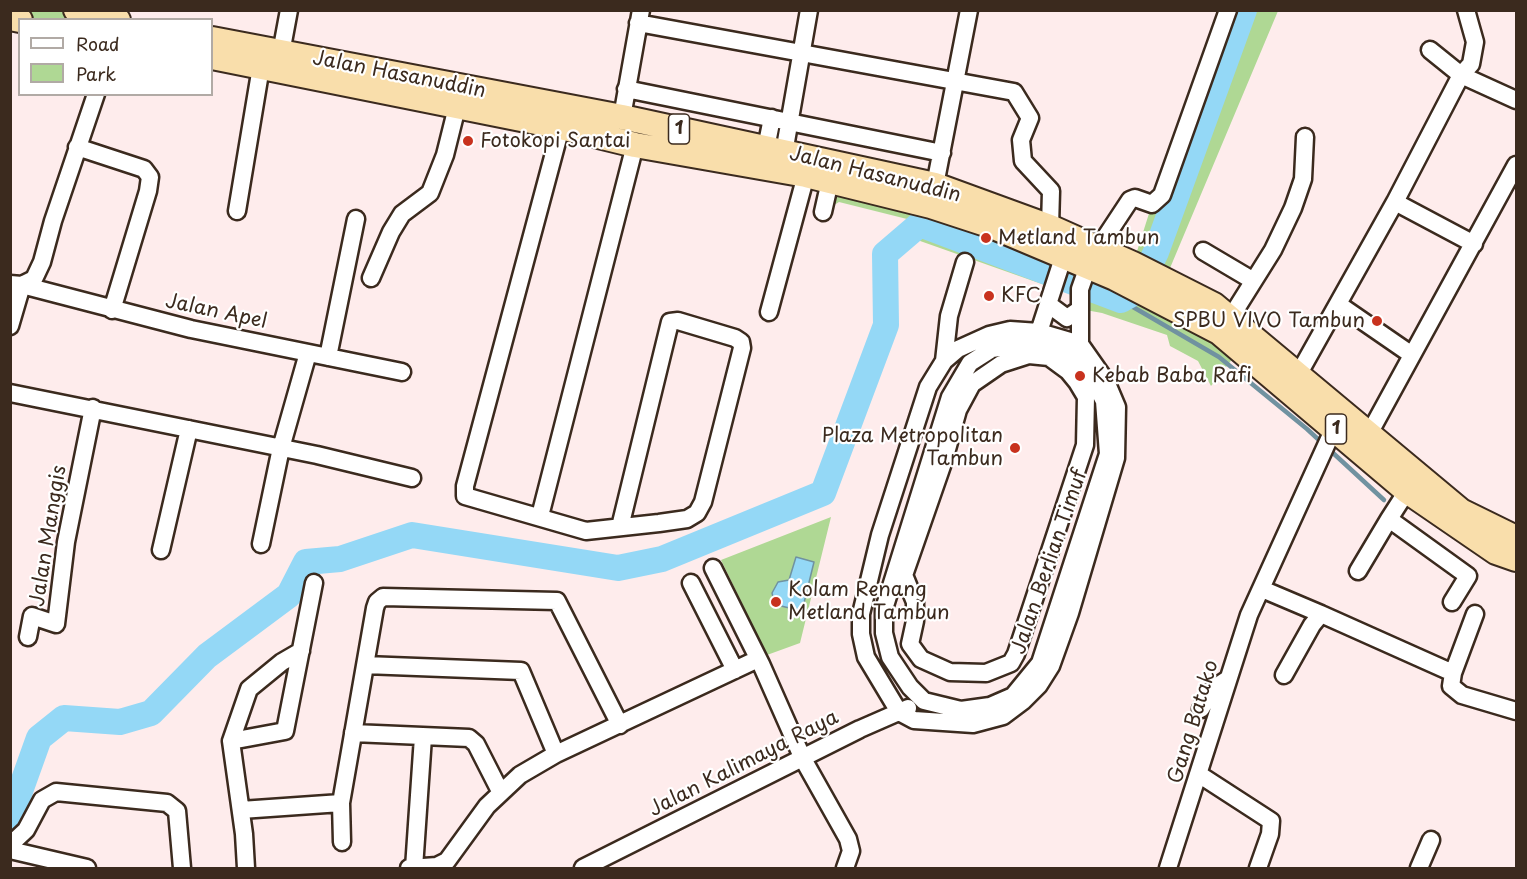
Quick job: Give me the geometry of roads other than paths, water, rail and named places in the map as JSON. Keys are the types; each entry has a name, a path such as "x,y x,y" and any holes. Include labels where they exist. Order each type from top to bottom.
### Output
{"highway":[{"path":"76,10 110,18"},
{"name":"Jalan Hasanuddin","path":"213,39 281,53 624,101 775,151 935,185 1050,227 1064,260"},
{"name":"Jalan Hasanuddin","path":"213,57 561,127 633,151 806,175 932,206 988,225 1064,260 1091,263 1124,271 1160,289 1219,332 1407,491 1496,552 1516,559"},
{"name":"Jalan Hasanuddin","path":"1160,289 1214,304 1461,511 1516,538"}],"street":[{"path":"281,53 289,10"},
{"path":"775,151 790,122 809,10"},
{"path":"935,185 953,81 969,10"},
{"path":"1076,350 1080,289 1091,263 1130,200 1135,198 1152,204 1162,195 1228,10"},
{"path":"1298,375 1395,202 1461,75 1471,64 1475,55 1475,42 1466,10"},
{"path":"942,153 772,118 624,101 640,16 802,53 1014,92 1030,118 1021,140 1023,161 1027,168 1044,181 1051,191 1050,227"},
{"path":"1430,50 1461,75 1516,100"},
{"path":"237,211 261,66"},
{"path":"10,326 16,284 34,279 42,262 77,147 95,96"},
{"path":"371,278 391,232 402,214 430,193 445,155 457,107"},
{"path":"772,118 775,151"},
{"path":"561,127 465,486 465,496 471,500 540,516 561,526 586,531 620,527 687,519 697,513 703,502 742,348 741,342 735,338 678,321 670,322 620,527"},
{"path":"1231,317 1252,280 1273,250 1293,208 1303,178 1305,137"},
{"path":"77,147 144,169 150,177 148,191 112,310"},
{"path":"540,516 633,151"},
{"path":"1369,434 1516,165"},
{"path":"769,312 806,175"},
{"path":"823,212 830,181"},
{"path":"1395,202 1474,244"},
{"path":"328,357 356,219"},
{"path":"1203,251 1252,280"},
{"path":"1064,260 1034,338 1010,330 989,334 958,349 944,361 928,387 880,535 861,614 861,634 866,657 899,712 914,720 973,724 1003,716 1023,701 1038,685 1051,666 1070,613 1112,456 1085,445"},
{"path":"944,361 949,316 965,262"},
{"name":"Jalan Apel","path":"16,284 112,310 402,372"},
{"path":"1048,304 1067,318 1080,309"},
{"path":"1338,304 1412,355"},
{"name":"Jalan Berlian Timuf","path":"1034,338 1076,350 1104,401 1112,456 1040,663 1030,678 1013,696 990,706 962,710 924,701 910,687 890,657 884,633 884,609 950,397 969,363 992,349 1034,338"},
{"path":"261,544 281,448 308,353"},
{"path":"1029,355 1049,357 1068,371 1086,397 1085,445 1016,654 1011,663 986,673 964,673 950,672 921,659 910,644 915,621 915,602 904,575 944,460 958,410 972,384 1001,364 1029,355"},
{"path":"10,393 93,408 412,478"},
{"name":"Jalan Manggis","path":"28,637 32,616 56,624 66,542 93,408"},
{"name":"Gang Batako","path":"1168,868 1200,775 1249,615 1334,428"},
{"path":"161,550 189,429"},
{"path":"1358,571 1407,491"},
{"path":"1389,519 1468,576 1452,602"},
{"path":"713,568 758,659 803,759 848,839 851,851 845,868"},
{"path":"231,741 285,731 314,583"},
{"path":"691,583 735,670"},
{"path":"1262,589 1453,673"},
{"path":"342,842 341,803 364,665 375,608 377,602 383,597 554,599 560,604 620,725"},
{"path":"1284,675 1321,614"},
{"path":"1475,615 1453,673 1451,686 1455,692 1516,711"},
{"path":"246,868 241,810 231,741 249,689 282,662 301,651"},
{"path":"409,868 447,861 500,791 520,775 556,754 758,659"},
{"path":"364,665 521,671 556,754"},
{"path":"1201,709 1213,689 1228,678"},
{"name":"Jalan Kalimaya Raya","path":"583,868 860,729 924,701"},
{"path":"353,733 469,738 473,741 500,791"},
{"path":"414,868 423,737"},
{"path":"1200,775 1271,821 1270,834 1258,868"},
{"path":"10,845 26,830 42,800 56,792 167,803 177,812 182,868"},
{"path":"241,810 341,803"},
{"path":"1419,868 1431,840"},
{"path":"10,850 87,868"}],"water":[{"path":"796,557 814,562 802,611 781,606 774,601 772,593 778,582 789,580"}],"waterway":[{"path":"10,819 39,738 64,718 120,722 151,713 207,656 289,595 306,562 340,559 412,535 618,568 662,559 823,493 886,325 885,254 920,224 1121,300 1137,291 1156,252 1244,10"},
{"path":"1121,300 1219,357 1307,429 1384,500"}],"place":[{"name":"Fotokopi Santai","path":"468,141"},
{"name":"Metland Tambun","path":"986,238"},
{"name":"KFC","path":"989,296"},
{"name":"SPBU VIVO Tambun","path":"1377,321"},
{"name":"Kebab Baba Rafi","path":"1080,376"},
{"name":"Plaza Metropolitan Tambun","path":"1015,448"},
{"name":"Kolam Renang Metland Tambun","path":"776,602"}]}
